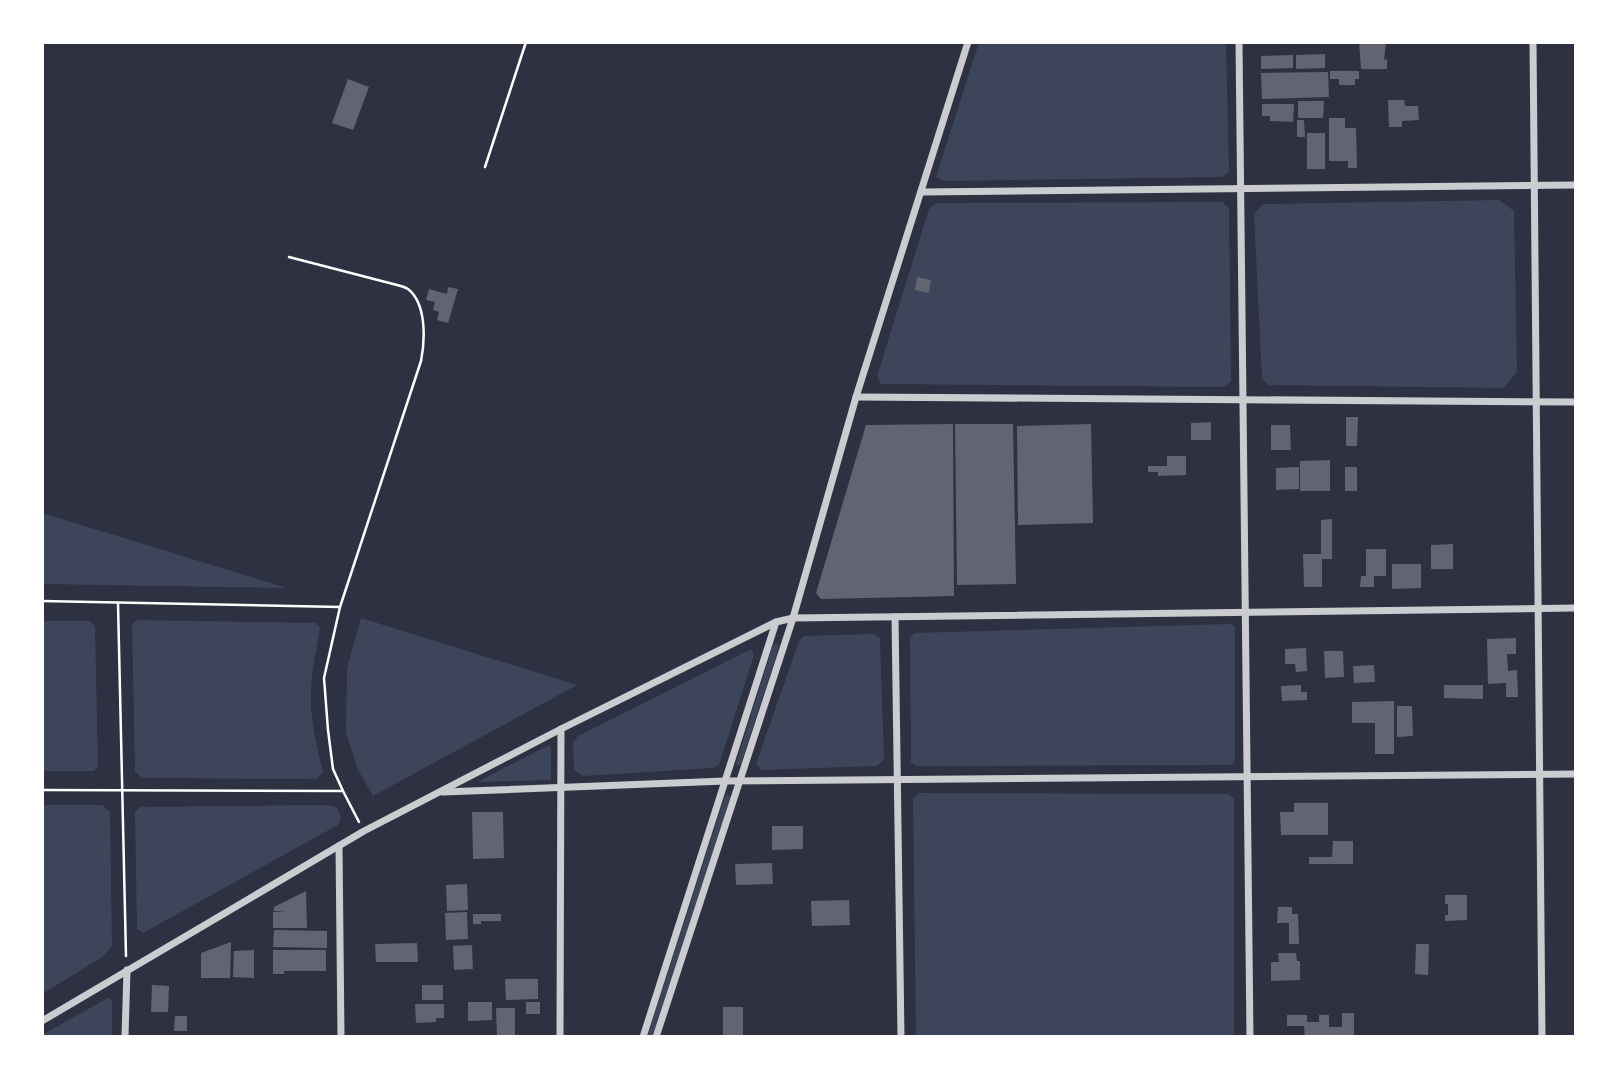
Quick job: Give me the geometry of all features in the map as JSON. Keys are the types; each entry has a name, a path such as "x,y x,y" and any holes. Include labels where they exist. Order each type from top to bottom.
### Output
{"street":[{"path":"656,1037 793,618 856,397 968,42"},
{"path":"1239,42 1250,1037"},
{"path":"1533,42 1542,1037"},
{"path":"921,192 1576,185"},
{"path":"856,397 1576,402"},
{"path":"42,1021 364,831 776,622 793,618 1576,608"},
{"path":"895,617 901,1037"},
{"path":"643,1037 776,622"},
{"path":"560,1037 561,729"},
{"path":"438,793 725,781 1576,774"},
{"path":"339,846 341,1037"},
{"path":"125,1037 127,970"}],"path":[{"path":"485,167 526,42"},
{"path":"289,257 409,290 418,303 423,321 421,361 340,607 324,678 333,769 364,831"},
{"path":"42,601 340,607"},
{"path":"118,603 127,970"},
{"path":"42,790 343,792"}],"shaded area":[{"path":"979,42 1226,42 1229,172 1222,177 943,181 936,177"},
{"path":"1499,200 1514,211 1517,372 1504,388 1269,385 1262,379 1254,214 1263,204"},
{"path":"1222,202 1229,208 1231,382 1223,387 881,384 877,376 929,209 936,203"},
{"path":"42,513 287,588 42,584"},
{"path":"361,618 577,685 373,796 358,770 346,732 347,668"},
{"path":"138,620 316,623 320,627 312,677 311,704 323,772 317,779 142,778 135,771 132,624"},
{"path":"42,621 89,621 95,626 98,766 94,771 42,771"},
{"path":"1230,624 1235,627 1235,760 1232,765 916,766 911,763 910,637 915,633"},
{"path":"874,634 880,638 884,760 877,766 762,770 756,764 799,641 804,636"},
{"path":"776,643 779,647 741,764 737,766 773,645"},
{"path":"751,649 754,655 719,765 713,768 583,776 574,770 573,742 578,736"},
{"path":"547,746 551,749 550,780 477,782"},
{"path":"919,793 1229,794 1234,799 1234,1037 916,1037 913,798"},
{"path":"727,794 731,798 652,1037 647,1037 725,796"},
{"path":"42,805 102,805 110,812 112,945 104,956 42,994"},
{"path":"328,805 337,808 341,818 338,825 143,933 137,929 135,812 140,807"},
{"path":"108,998 112,1000 112,1037 42,1037 42,1035"}],"building":[{"path":"1359,42 1386,42 1384,60 1387,59 1387,69 1361,69"},
{"path":"1325,54 1325,68 1296,69 1296,55"},
{"path":"1293,55 1293,68 1261,69 1261,56"},
{"path":"1330,71 1359,71 1359,79 1355,79 1355,85 1339,85 1339,79 1330,79"},
{"path":"1328,72 1329,97 1262,99 1261,73"},
{"path":"348,79 369,87 353,130 332,123"},
{"path":"1388,100 1404,100 1405,106 1418,106 1419,120 1402,121 1402,127 1389,127"},
{"path":"1298,101 1324,101 1323,118 1298,118"},
{"path":"1262,104 1294,104 1293,122 1270,121 1270,116 1262,116"},
{"path":"1329,118 1345,118 1345,128 1356,128 1357,168 1348,168 1348,161 1329,161"},
{"path":"1297,120 1304,120 1305,137 1297,137"},
{"path":"1307,133 1325,133 1325,169 1307,169"},
{"path":"917,277 931,280 929,293 915,290"},
{"path":"448,287 458,289 448,323 437,320 439,312 433,310 435,302 426,300 429,289 447,294"},
{"path":"1346,417 1358,417 1357,446 1346,446"},
{"path":"1211,422 1211,440 1191,440 1191,423"},
{"path":"953,424 954,596 821,599 816,593 866,425"},
{"path":"955,424 1013,424 1016,584 957,585"},
{"path":"1091,424 1093,523 1018,525 1017,426"},
{"path":"1271,425 1290,425 1291,450 1271,450"},
{"path":"1167,456 1186,456 1186,475 1158,476 1158,472 1148,472 1148,466 1167,466"},
{"path":"1330,460 1330,491 1300,491 1300,461"},
{"path":"1299,467 1299,489 1276,490 1276,468"},
{"path":"1345,467 1357,467 1357,491 1345,491"},
{"path":"1332,519 1332,559 1322,559 1322,587 1304,587 1303,554 1321,554 1321,520"},
{"path":"1453,544 1453,569 1431,569 1431,545"},
{"path":"1366,549 1386,549 1386,576 1374,576 1374,587 1360,587 1361,576 1366,576"},
{"path":"1392,564 1421,564 1421,588 1392,589"},
{"path":"1516,638 1516,654 1507,654 1508,671 1517,670 1518,697 1506,697 1506,683 1488,684 1487,639"},
{"path":"1306,648 1307,671 1296,672 1295,664 1285,664 1285,649"},
{"path":"1324,651 1343,651 1344,677 1325,678"},
{"path":"1374,665 1375,682 1354,683 1353,666"},
{"path":"1301,685 1301,692 1307,692 1307,700 1282,701 1281,686"},
{"path":"1444,685 1483,685 1483,699 1444,698"},
{"path":"1394,701 1394,754 1375,754 1375,723 1352,723 1352,702"},
{"path":"1397,706 1412,706 1413,736 1397,737"},
{"path":"1294,803 1328,803 1328,835 1281,835 1280,812 1294,812"},
{"path":"472,812 503,812 504,858 473,859"},
{"path":"772,826 803,826 803,849 772,850"},
{"path":"1333,841 1353,841 1353,864 1309,864 1309,857 1332,857"},
{"path":"772,863 773,884 736,885 735,864"},
{"path":"467,884 468,910 447,911 446,885"},
{"path":"306,891 307,928 273,928 273,912 286,912 274,911 274,907"},
{"path":"1445,895 1467,895 1467,920 1445,921 1448,904 1445,904"},
{"path":"849,900 850,925 812,926 811,901"},
{"path":"1278,907 1292,907 1292,914 1298,914 1299,944 1289,944 1289,923 1277,923"},
{"path":"467,912 468,939 446,940 445,913"},
{"path":"473,914 501,914 501,921 481,921 481,924 473,924"},
{"path":"274,930 327,931 327,948 273,947"},
{"path":"231,942 230,978 201,978 201,953"},
{"path":"417,943 418,962 376,962 375,944"},
{"path":"1416,944 1429,944 1428,975 1415,974"},
{"path":"472,945 473,969 454,970 453,946"},
{"path":"254,950 254,978 233,977 234,951"},
{"path":"273,950 326,950 326,971 284,971 284,974 273,974"},
{"path":"1278,953 1296,953 1297,961 1300,961 1300,980 1271,981 1271,962 1279,962"},
{"path":"505,979 538,979 538,999 506,1000"},
{"path":"152,985 169,986 168,1012 151,1012"},
{"path":"422,985 443,985 443,1000 422,1000"},
{"path":"468,1002 492,1002 492,1020 468,1021"},
{"path":"526,1002 540,1002 540,1014 526,1014"},
{"path":"415,1004 444,1004 444,1018 436,1018 436,1022 416,1023"},
{"path":"723,1007 743,1007 743,1037 723,1037"},
{"path":"496,1008 515,1008 515,1037 497,1037"},
{"path":"1342,1013 1354,1013 1354,1037 1305,1037 1304,1026 1287,1026 1287,1015 1307,1015 1307,1022 1319,1022 1319,1015 1329,1015 1329,1027 1342,1027"},
{"path":"175,1016 187,1016 187,1031 174,1031"}]}
